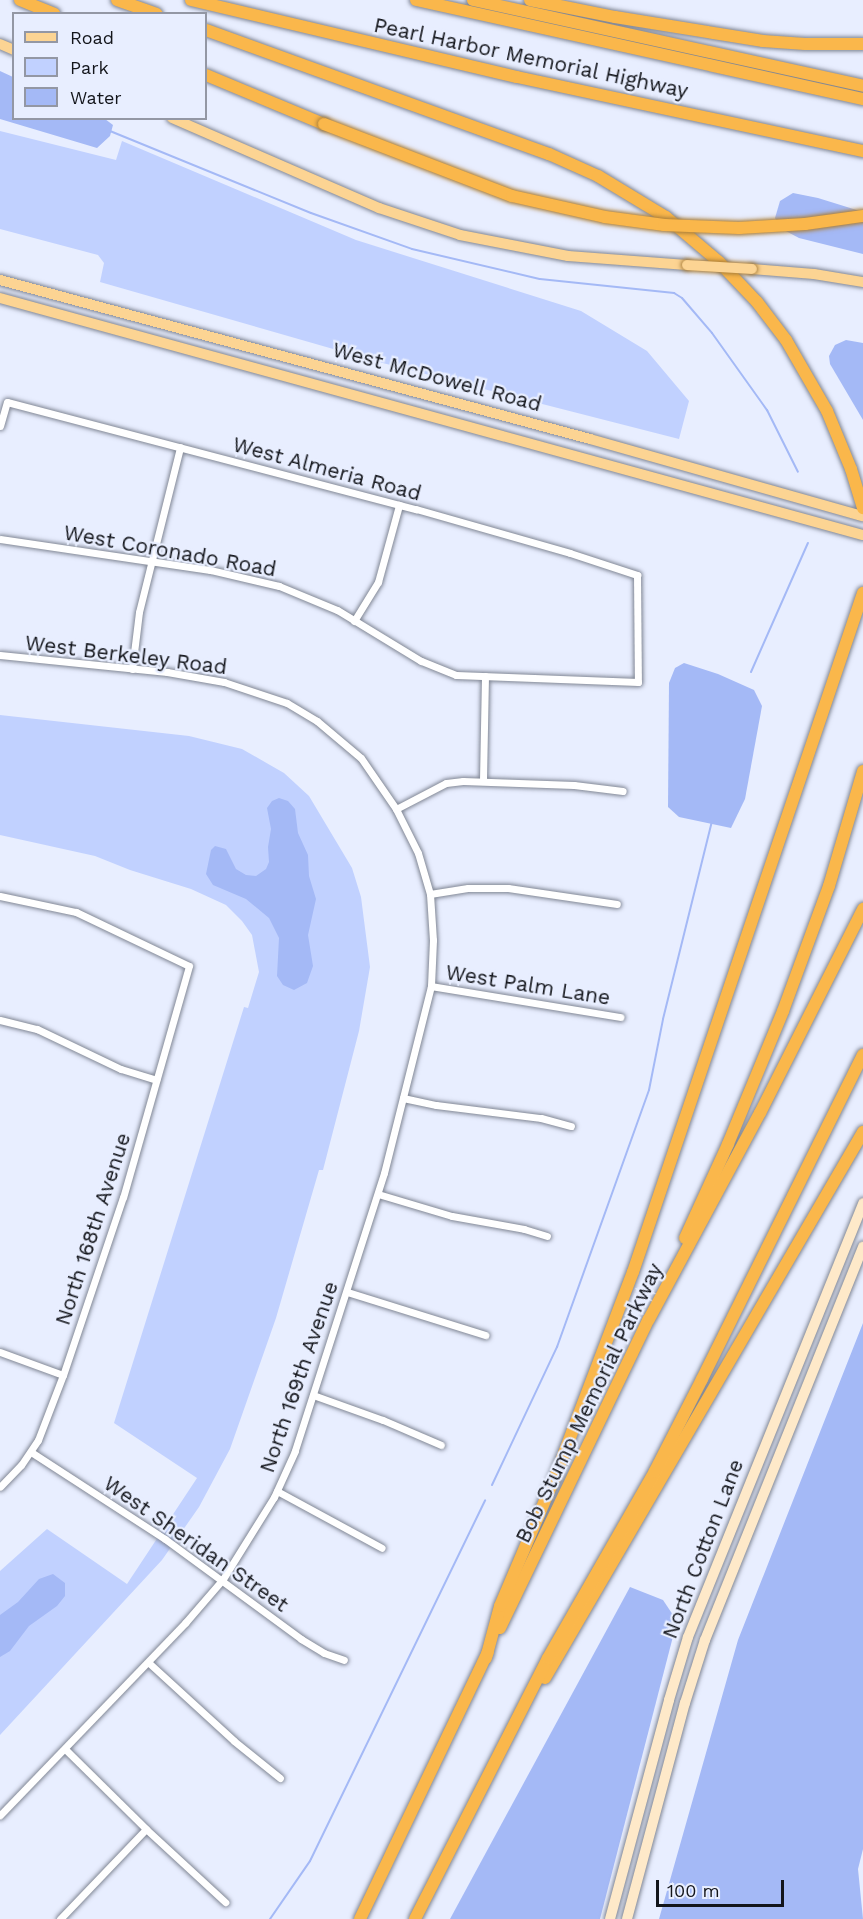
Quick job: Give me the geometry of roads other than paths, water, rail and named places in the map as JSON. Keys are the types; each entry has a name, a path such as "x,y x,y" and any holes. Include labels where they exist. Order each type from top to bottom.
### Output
{"highway":[{"path":"20,0 49,12"},
{"path":"117,0 151,12"},
{"name":"Pearl Harbor Memorial Highway","path":"191,0 516,76 863,151"},
{"path":"416,0 863,99"},
{"name":"Pearl Harbor Memorial Highway","path":"473,0 863,86"},
{"path":"530,0 615,17 763,41 863,44"},
{"path":"207,30 549,154 613,184 666,217 734,277 786,340 827,411 851,470 863,508"},
{"path":"207,75 496,191 595,215 664,225 739,228 805,224 863,216"},
{"path":"486,1658 500,1606 555,1477 633,1272 863,593"},
{"path":"649,1319 719,1165 783,1011 829,886 863,771"},
{"name":"Bob Stump Memorial Parkway","path":"360,1919 649,1319 760,1113 863,909"},
{"path":"415,1919 548,1659 681,1420 863,1055"},
{"path":"528,1701 556,1663 863,1132"}],"main road":[{"path":"177,120 379,208 460,235 556,254 814,274 863,282"},
{"name":"West McDowell Road","path":"0,280 590,439 863,516"},
{"name":"West McDowell Road","path":"0,298 863,535"},
{"name":"North Cotton Lane","path":"610,1919 688,1637 863,1203"},
{"name":"North Cotton Lane","path":"627,1919 685,1703 705,1640 863,1246"}],"street":[{"name":"West Almeria Road","path":"0,426 7,402 399,505 570,553 637,575 638,682"},
{"path":"132,669 139,612 180,447"},
{"path":"354,621 378,582 399,505"},
{"name":"West Coronado Road","path":"0,539 210,570 279,586 337,610 435,669 456,675 638,682"},
{"name":"West Berkeley Road","path":"0,655 132,669 224,682 287,703 318,721 361,758 396,809 418,853 430,894"},
{"path":"483,780 484,675"},
{"path":"396,809 446,783 483,780 574,785 623,791"},
{"path":"430,894 468,888 508,888 617,904"},
{"name":"North 169th Avenue","path":"0,1815 149,1663 223,1580 277,1491 295,1451 347,1292 378,1194 403,1098 431,986 434,940 430,894"},
{"name":"North 168th Avenue","path":"0,896 76,912 189,966 123,1197 63,1375 45,1424 31,1452 0,1487"},
{"name":"West Palm Lane","path":"431,986 620,1017"},
{"path":"0,1020 37,1029 121,1069 156,1080"},
{"path":"403,1098 436,1105 541,1118 571,1126"},
{"path":"378,1194 452,1216 524,1228 547,1236"},
{"path":"347,1292 485,1335"},
{"path":"0,1352 63,1375"},
{"path":"313,1395 383,1420 441,1445"},
{"name":"West Sheridan Street","path":"31,1452 223,1580 301,1639 324,1653 344,1660"},
{"path":"277,1491 382,1548"},
{"path":"149,1663 234,1741 280,1778"},
{"path":"65,1749 146,1829 225,1902"},
{"path":"61,1919 146,1829"}],"water":[{"path":"0,71 12,77 12,120 106,120 113,125 110,136 97,148 0,119"},
{"path":"793,193 863,212 863,254 799,238 780,228 775,218 780,201"},
{"path":"846,340 863,343 863,420 830,364 829,356 835,345"},
{"path":"684,663 718,674 754,690 762,706 745,799 731,828 679,817 668,807 669,683 675,668"},
{"path":"279,798 288,801 295,809 298,833 308,855 309,876 316,899 308,935 313,966 307,983 294,990 283,985 277,976 279,938 269,918 246,899 213,885 206,874 211,850 215,846 226,849 236,869 246,875 256,876 266,869 269,862 268,847 271,829 267,808 272,801"},
{"path":"863,1323 863,1849 858,1869 863,1919 659,1919 738,1640"},
{"path":"53,1574 65,1583 65,1596 57,1606 29,1626 10,1651 0,1657 0,1615 18,1602 39,1579"},
{"path":"630,1587 663,1600 677,1621 600,1919 450,1919"}],"waterway":[{"path":"110,131 311,213 412,249 540,279 674,293 682,298 712,333 767,410 798,472"},
{"path":"751,672 808,543"},
{"path":"492,1485 557,1347 649,1090 663,1019 712,821"},
{"path":"270,1919 310,1861 485,1500"}]}
